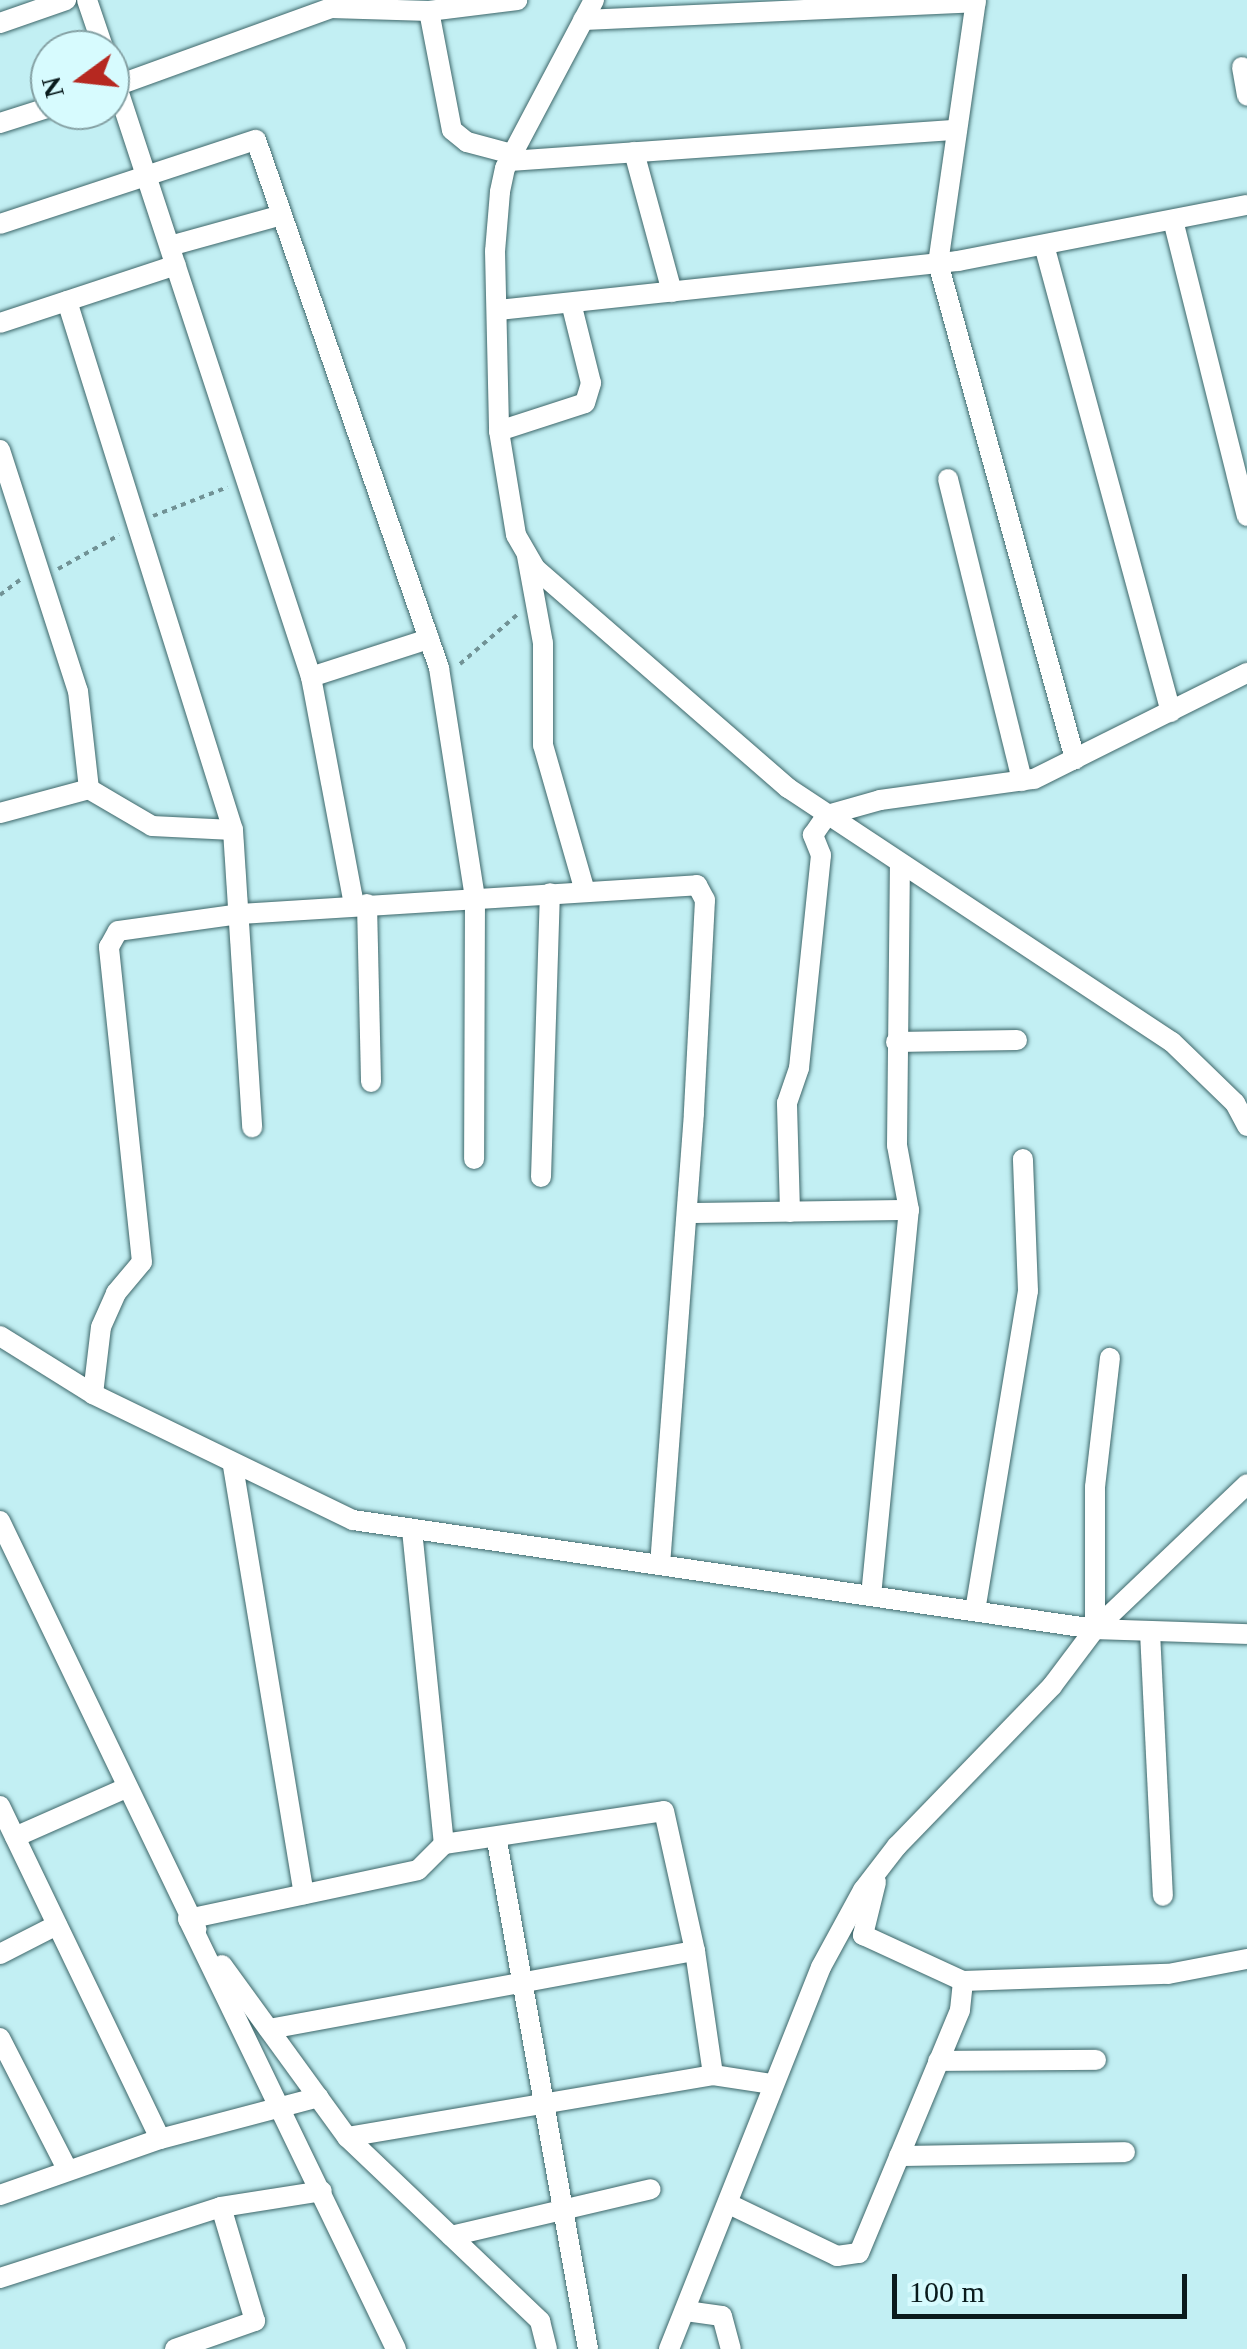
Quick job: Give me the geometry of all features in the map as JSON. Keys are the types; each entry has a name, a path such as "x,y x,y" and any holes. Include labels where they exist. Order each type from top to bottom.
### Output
{"street":[{"path":"0,23 66,0"},
{"path":"87,0 97,30"},
{"path":"130,74 332,8 429,11 517,0"},
{"path":"594,0 510,158 495,251 499,430 516,534 527,554 565,595 827,815 1172,1042 1234,1104 1247,1126"},
{"path":"584,20 763,6 976,1 938,264 1075,759"},
{"path":"429,11 452,130 466,142 510,158 957,130"},
{"path":"1242,67 1247,96"},
{"path":"0,123 30,114"},
{"path":"130,129 311,677 360,904 372,1082"},
{"path":"0,224 149,180 256,140 441,681 475,898 474,1158"},
{"path":"634,152 672,292"},
{"path":"499,310 938,264 1247,206"},
{"path":"0,323 67,301 282,215"},
{"path":"1174,220 1247,516"},
{"path":"1044,244 1171,712"},
{"path":"67,301 233,830 252,1128"},
{"path":"499,430 585,403 591,383 571,303"},
{"path":"0,450 78,691 89,789"},
{"path":"948,479 1022,781"},
{"path":"527,554 532,602 543,643 543,745 586,891"},
{"path":"311,677 429,638"},
{"path":"790,1212 788,1103 799,1068 821,855 814,835 827,815 880,800 1022,781 1075,759 1247,673"},
{"path":"0,813 89,789 152,826 233,830"},
{"path":"871,1596 909,1210 896,1144 900,865"},
{"path":"93,1394 101,1328 116,1292 142,1262 112,938 174,920 240,914 697,885 705,900 687,1213 660,1565"},
{"path":"541,1177 550,893"},
{"path":"896,1042 1017,1040"},
{"path":"975,1611 1028,1291 1023,1160"},
{"path":"687,1213 909,1210"},
{"path":"0,1336 93,1394 234,1466 353,1520 1095,1629 1247,1634"},
{"path":"1095,1629 1095,1487 1110,1358"},
{"path":"234,1466 304,1894"},
{"path":"669,2349 730,2204 772,2084 834,1939 879,1870 1052,1686 1095,1629 1247,1484"},
{"path":"0,1521 396,2349"},
{"path":"412,1530 444,1844"},
{"path":"1150,1632 1163,1896"},
{"path":"15,1837 126,1788"},
{"path":"0,1806 160,2139"},
{"path":"188,1918 418,1870 444,1844 497,1840 666,1812 696,1951 713,2075"},
{"path":"497,1840 566,2208 588,2349"},
{"path":"879,1870 863,1935 963,1981 1168,1974 1247,1959"},
{"path":"188,1918 347,2136 540,2321 546,2349"},
{"path":"0,1954 57,1925"},
{"path":"269,2029 522,1978 696,1951"},
{"path":"730,2204 837,2256 859,2253 960,2010 963,1981"},
{"path":"0,2038 68,2171"},
{"path":"938,2060 1096,2060"},
{"path":"347,2136 713,2075 772,2084"},
{"path":"0,2194 160,2139 318,2097"},
{"path":"899,2156 1124,2152"},
{"path":"451,2236 651,2189"},
{"path":"0,2278 221,2207 322,2192"},
{"path":"175,2349 255,2321 221,2207"},
{"path":"686,2311 722,2316 731,2349"}],"path":[{"path":"441,681 532,602"}]}
